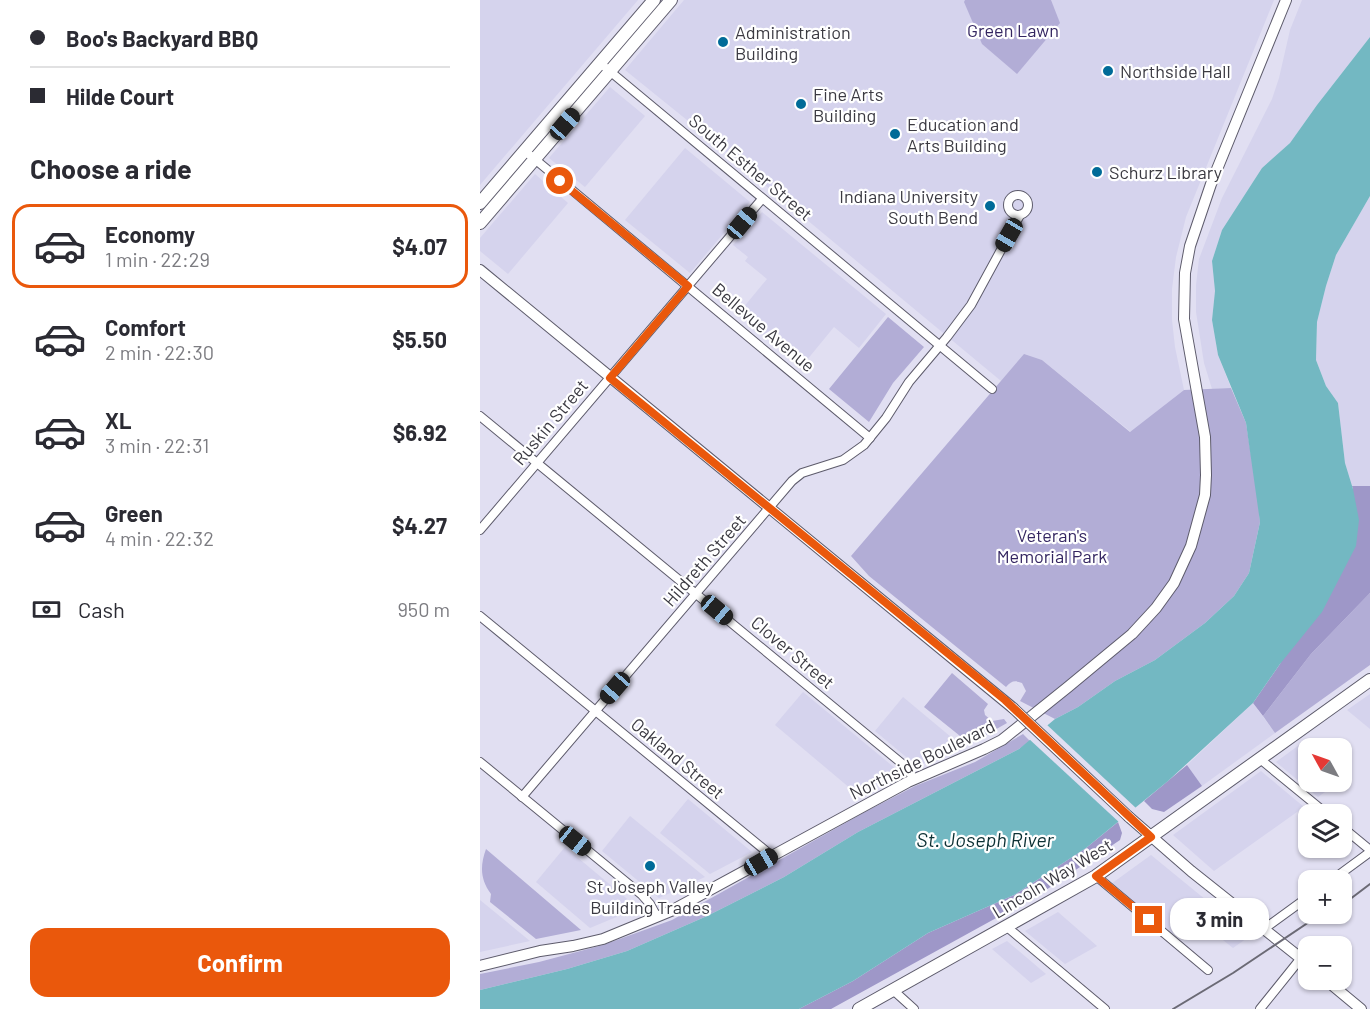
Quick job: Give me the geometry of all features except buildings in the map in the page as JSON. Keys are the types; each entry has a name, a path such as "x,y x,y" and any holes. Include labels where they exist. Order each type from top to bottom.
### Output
{"main road":[{"path":"605,67 654,0"},
{"path":"480,223 530,155 605,67 671,0"},
{"path":"480,203 530,155"},
{"name":"Lincoln Way West","path":"860,1009 1096,876 1368,684"}],"street":[{"name":"Northside Boulevard","path":"480,966 597,940 657,917 727,882 914,779 984,749 1018,728 1136,630 1161,602 1182,568 1191,546 1202,512 1206,475 1205,437 1184,319 1186,265 1197,220 1286,0"},
{"name":"South Esther Street","path":"605,67 992,388"},
{"name":"Bellevue Avenue","path":"530,155 870,438"},
{"name":"Ruskin Street","path":"480,530 762,199"},
{"name":"Hildreth Street","path":"522,797 797,476 848,457 870,438 909,382 974,300 1020,214"},
{"path":"480,270 1013,708 1151,837 1298,956"},
{"name":"Clover Street","path":"480,416 905,766 914,779"},
{"name":"Oakland Street","path":"480,616 772,856"},
{"path":"1260,759 1315,804"},
{"path":"480,762 642,896 650,904 657,917"},
{"path":"1345,870 1370,851 1352,835"},
{"path":"1096,876 1208,970"},
{"path":"1264,929 1298,904"},
{"path":"1007,927 1105,1009"},
{"path":"1260,1009 1298,968"},
{"path":"893,990 914,1009"},
{"path":"1338,990 1361,1009"}],"shaded area":[{"path":"480,0 638,0 480,185"},
{"name":"Indiana University South Bend","path":"684,0 1274,0 1186,217 1176,257 1172,289 1172,320 1184,390 1131,432 1042,360 1024,355 1001,381 760,179 625,70"},
{"path":"1302,0 1370,0 1370,37 1290,143 1262,168 1222,230 1212,261 1215,291 1212,320 1218,355 1231,388 1212,389 1204,363 1196,312 1199,259 1222,198 1272,99 1290,30"},
{"path":"610,87 645,116 585,187 549,158"},
{"path":"685,148 750,202 690,273 625,220"},
{"path":"535,174 568,203 508,274 480,251 480,238"},
{"path":"1370,196 1370,486 1352,486 1345,463 1338,403 1326,386 1316,360 1317,322 1336,255"},
{"name":"Indiana University South Bend","path":"762,212 886,314 859,348 834,327 802,366 738,314 767,279 745,261 748,257 733,245"},
{"path":"1352,486 1370,486 1370,593 1311,654 1263,716 1253,703 1280,664 1353,489"},
{"path":"803,692 896,769 895,771 857,794 775,725"},
{"path":"1370,694 1370,729 1347,710"},
{"path":"903,697 963,747 917,766 875,731"},
{"path":"1253,703 1275,733 1202,786 1187,765"},
{"path":"1298,746 1298,780 1276,762"},
{"path":"1187,765 1202,786 1164,812 1152,809 1144,801"},
{"path":"1261,771 1300,804 1298,804 1298,811 1214,871 1173,835"},
{"path":"1312,792 1325,792 1318,797"},
{"path":"688,799 752,852 710,874 660,833"},
{"path":"630,816 705,877 659,898 602,851"},
{"path":"1118,822 1122,833 1120,840 1040,894 831,1009 799,1009 853,981 928,933 1014,895 1086,848"},
{"path":"565,847 638,908 590,928 536,882"},
{"path":"1151,855 1250,936 1233,948 1189,913 1172,934 1111,884"},
{"path":"480,900 530,941 480,952"},
{"path":"1058,912 1097,946 1065,964 1025,931"},
{"path":"1007,941 1046,974 1031,983 992,949"}],"green space":[{"name":"Green Lawn","path":"965,0 1051,0 1060,23 1017,74 982,44"},
{"path":"888,317 924,347 893,383 869,422 829,389"},
{"name":"Veteran's Memorial Park","path":"1024,354 1042,360 1130,432 1184,390 1231,388 1246,423 1258,498 1260,522 1249,573 1234,596 1205,623 1155,660 1115,681 1078,707 1055,719 1020,701 1026,691 1022,683 1013,682 1006,687 869,576 851,556"},
{"path":"1370,593 1370,665 1275,733 1263,716 1311,654"},
{"path":"952,673 988,704 984,710 985,715 992,721 1004,719 1007,723 970,744 924,707"},
{"path":"1023,734 1030,741 1019,749 858,832 784,877 707,916 627,951 567,969 480,990 480,974 539,962 603,945 672,920 865,812 915,786 975,762"},
{"path":"486,849 581,930 536,939 490,902 491,894 482,872"}],"water":[{"name":"St. Joseph River","path":"1370,37 1370,196 1336,255 1317,322 1316,360 1326,386 1338,403 1345,463 1359,520 1356,546 1322,612 1280,664 1253,703 1168,781 1086,848 1014,895 928,933 853,981 799,1009 480,1009 480,990 567,969 627,951 707,916 784,877 858,832 1019,749 1055,719 1078,707 1115,681 1155,660 1205,623 1234,596 1249,573 1260,522 1246,423 1218,355 1212,320 1215,291 1212,261 1222,230 1262,168 1290,143"}],"pier":[{"path":"1045,723 1137,809 1121,824 1028,738"}],"railway":[{"path":"1352,898 1370,884"},
{"path":"1173,1009 1233,973 1306,924"}],"place":[{"name":"Administration Building","path":"723,42"},
{"name":"Northside Hall","path":"1108,71"},
{"name":"Fine Arts Building","path":"801,104"},
{"name":"Education and Arts Building","path":"895,134"},
{"name":"Schurz Library","path":"1097,172"},
{"name":"Indiana University South Bend","path":"990,206"},
{"name":"St Joseph Valley Building Trades","path":"650,866"}],"route":[{"path":"560,181 688,286 610,378 1005,700 1151,837 1096,876 1149,920"}]}
